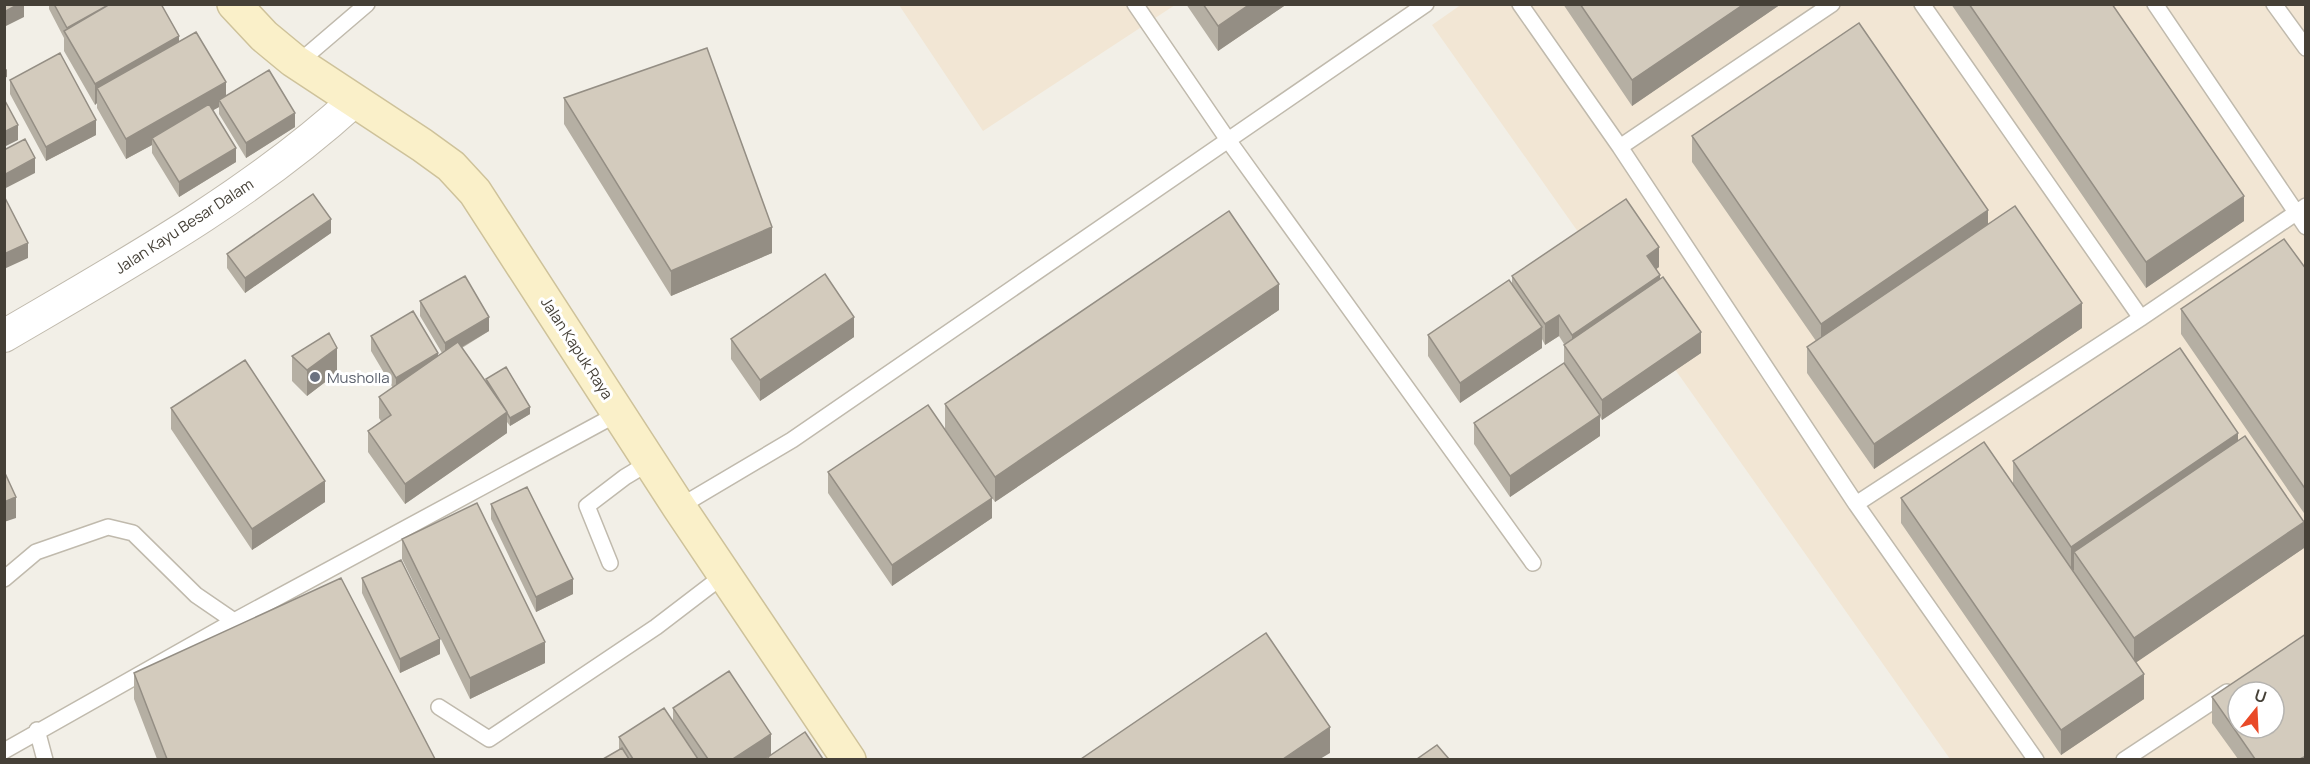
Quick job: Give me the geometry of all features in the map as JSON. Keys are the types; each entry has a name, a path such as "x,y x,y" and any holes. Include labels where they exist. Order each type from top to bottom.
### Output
{"main road":[{"name":"Jalan Kapuk Raya","path":"234,4 264,36 298,63 432,152 451,166 475,192 679,507 849,759"}],"street":[{"name":"Jalan Kayu Besar Dalam","path":"4,336 194,222 317,135 354,101"}],"lane":[{"path":"298,63 367,4"},
{"path":"1135,4 1228,140 1533,563"},
{"path":"679,507 792,440 1426,4"},
{"path":"1520,4 1620,147 1856,504 2036,759"},
{"path":"1620,147 1832,4"},
{"path":"1922,4 2141,318"},
{"path":"2155,4 2301,210 2306,227"},
{"path":"2274,4 2306,48"},
{"path":"1856,504 2141,318 2301,210"},
{"path":"4,751 37,730 234,621 619,413"},
{"path":"610,563 587,507 625,477 650,462"},
{"path":"4,579 36,552 108,527 133,533 196,595 234,621"},
{"path":"439,707 489,739 656,627 724,575"},
{"path":"2124,759 2226,693"},
{"path":"37,730 45,759"}],"shaded area":[{"path":"1462,4 2305,5 2305,759 1950,759 1432,25"},
{"path":"899,5 1175,5 983,131"}],"building":[{"path":"4,4 19,4 4,12"},
{"path":"54,4 110,4 67,28"},
{"path":"110,4 161,4 179,36 95,84 64,31"},
{"path":"1203,4 1250,4 1218,26"},
{"path":"1580,4 1744,4 1632,80"},
{"path":"1969,4 2112,4 2244,196 2146,262"},
{"path":"1859,23 1988,210 1821,324 1692,136"},
{"path":"196,32 226,82 126,139 97,88"},
{"path":"707,48 772,227 671,271 564,98"},
{"path":"60,53 96,120 46,147 10,80"},
{"path":"269,70 295,113 246,143 219,100"},
{"path":"4,99 18,125 4,132"},
{"path":"209,104 236,148 179,182 152,138"},
{"path":"25,139 35,158 4,175 4,150"},
{"path":"313,194 331,219 245,278 227,254"},
{"path":"4,196 28,243 4,254"},
{"path":"1626,199 1659,247 1647,256 1660,275 1572,335 1559,315 1545,324 1512,276"},
{"path":"2015,206 2082,303 1874,444 1807,347"},
{"path":"1229,211 1279,284 995,477 945,404"},
{"path":"2284,239 2306,269 2306,490 2181,309"},
{"path":"825,274 854,317 760,380 731,339"},
{"path":"465,276 489,317 445,343 420,301"},
{"path":"1663,277 1701,332 1602,400 1564,345"},
{"path":"1509,280 1542,327 1460,383 1428,335"},
{"path":"413,311 438,353 396,378 371,336"},
{"path":"329,333 337,348 307,370 292,356"},
{"path":"458,342 507,412 405,484 368,431 391,415 379,397"},
{"path":"2180,348 2238,433 2071,547 2013,461"},
{"path":"245,360 325,481 252,529 171,408"},
{"path":"1564,363 1600,415 1510,476 1474,423"},
{"path":"506,367 530,407 510,418 486,379"},
{"path":"928,405 992,498 892,565 828,472"},
{"path":"2245,436 2304,522 2134,638 2074,552"},
{"path":"1984,442 2144,674 2061,730 1901,498"},
{"path":"4,471 16,497 4,502"},
{"path":"527,487 573,579 536,597 491,504"},
{"path":"477,503 545,642 470,678 402,539"},
{"path":"401,560 440,639 400,659 362,578"},
{"path":"341,578 435,759 167,759 134,673"},
{"path":"1266,633 1330,727 1283,759 1081,759"},
{"path":"2306,634 2306,756 2300,759 2255,759 2242,740 2286,740 2286,680 2237,680"},
{"path":"729,671 771,734 733,759 708,759 673,708"},
{"path":"2226,688 2226,717 2212,697"},
{"path":"664,708 698,759 633,759 619,737"},
{"path":"805,732 823,759 769,759 768,757"},
{"path":"1437,745 1449,759 1417,759"},
{"path":"622,748 629,759 603,759"}],"place":[{"name":"Musholla","path":"315,377"}]}
